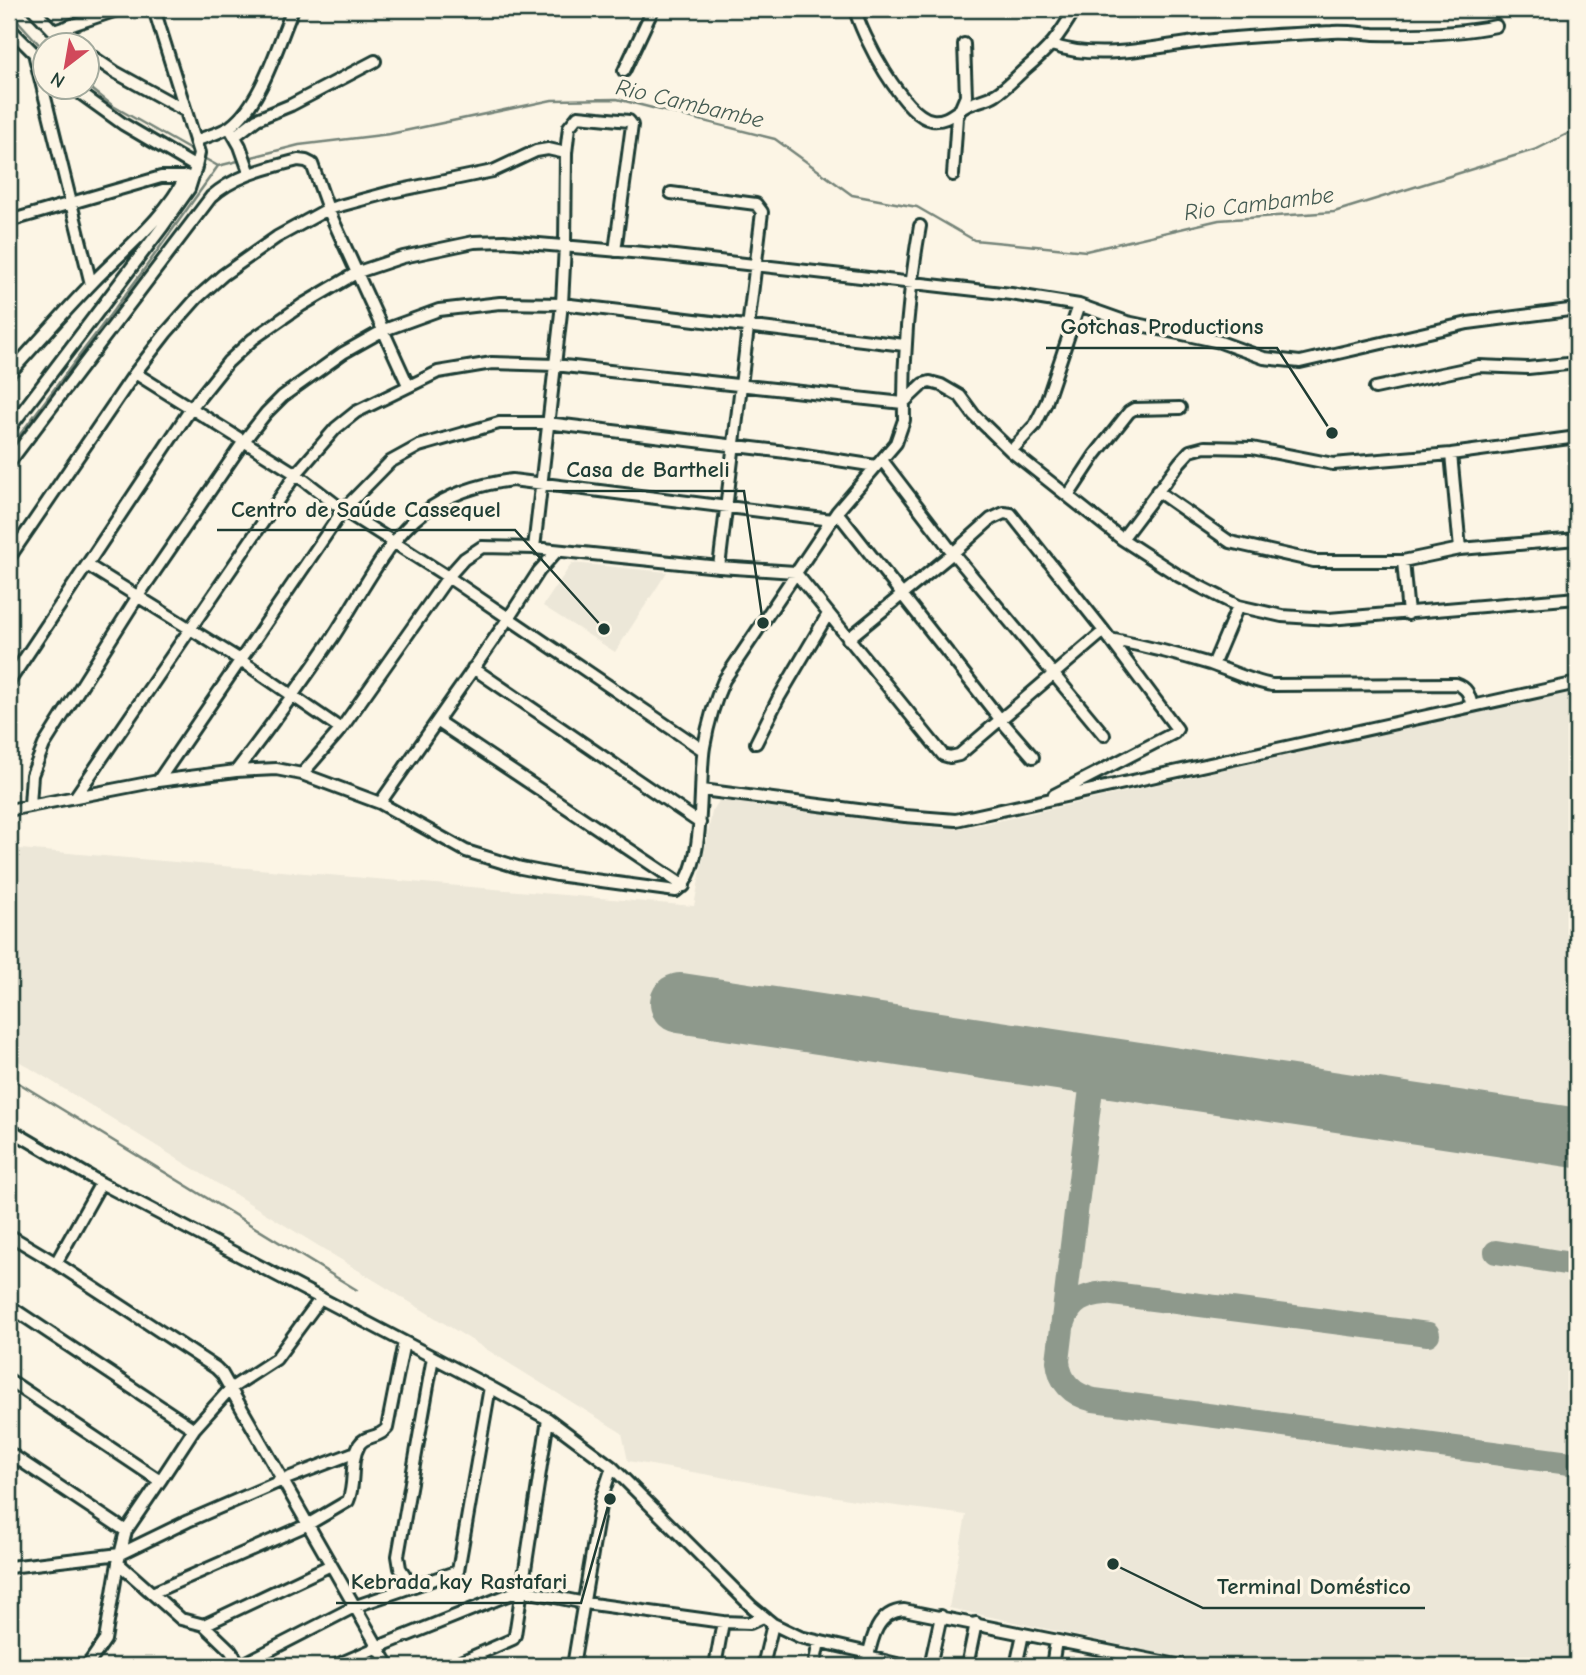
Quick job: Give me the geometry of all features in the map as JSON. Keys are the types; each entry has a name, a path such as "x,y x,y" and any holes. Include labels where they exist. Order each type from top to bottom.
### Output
{"street":[{"path":"33,9 54,31 120,9"},
{"path":"9,429 163,226 192,178 199,153 154,9"},
{"path":"249,171 234,136 243,113 259,90 293,9"},
{"path":"624,71 653,9"},
{"path":"855,9 861,28 885,74 907,102 930,120 944,119 996,94 1052,45 1075,9"},
{"path":"1052,45 1070,52 1095,52 1258,36 1351,31 1374,34 1444,33 1496,26"},
{"path":"9,28 32,54"},
{"path":"953,175 959,110 966,96 964,44"},
{"path":"195,141 234,136 257,119 291,105 375,61"},
{"path":"102,63 184,110"},
{"path":"46,102 91,284"},
{"path":"92,102 192,178 209,195"},
{"path":"534,548 562,304 566,153 569,127 578,117 627,121 632,124 615,251"},
{"path":"9,558 166,332 223,275 277,237 328,209 430,183 494,171 536,151 548,149 566,153"},
{"path":"9,463 209,195 249,171 298,160 306,160 312,164 328,209 408,385"},
{"path":"9,221 160,177 192,178"},
{"path":"9,374 192,178"},
{"path":"671,192 757,204 761,208 719,567"},
{"path":"9,810 158,781 276,769 302,774 380,803 466,851 521,868 666,891 676,891 684,886 690,877 700,823 703,750 713,707 724,680 834,516 896,443 901,431 904,345 910,284 920,226"},
{"path":"9,682 192,407 229,362 254,339 302,305 358,272 403,257 474,242 504,241 565,245 1011,294 1079,305 1127,322 1220,342 1264,358 1300,362 1468,323 1577,309"},
{"path":"30,805 32,775 44,745 138,596 244,441 266,413 284,396 343,353 384,330 439,310 500,303 562,304 904,345"},
{"path":"1011,451 1035,425 1046,403 1079,305"},
{"path":"76,796 296,474 336,428 356,412 438,372 492,363 555,365 903,403 923,384 930,382 941,385 960,396 974,415 1011,451 1122,539 1179,576 1238,606 1282,616 1329,619 1577,598"},
{"path":"1375,388 1479,366 1528,368 1577,363"},
{"path":"135,373 296,474 343,510 448,577 703,750"},
{"path":"1068,496 1107,438 1129,412 1133,409 1180,408"},
{"path":"158,781 343,510 390,462 419,446 499,423 547,423 879,463 1104,735"},
{"path":"1122,539 1190,451 1205,447 1252,449 1333,464 1451,454 1577,437"},
{"path":"1451,454 1460,550"},
{"path":"236,771 292,697 394,543 422,513 455,494 485,483 512,480 834,516 903,594 1000,719 1033,757"},
{"path":"1157,491 1230,542 1314,561 1403,561 1460,550 1577,539"},
{"path":"848,639 991,519 1004,513 1011,514 1176,726 1176,732 1038,803"},
{"path":"302,774 341,729 448,577 464,559 482,547 534,548 795,572 943,755 950,757 958,755 1107,635"},
{"path":"380,803 539,570 557,551"},
{"path":"1403,561 1409,614"},
{"path":"87,565 242,660 341,729"},
{"path":"1213,665 1238,606"},
{"path":"755,743 828,614"},
{"path":"1107,635 1272,685 1456,684 1464,686 1472,706"},
{"path":"473,668 700,823"},
{"path":"702,790 941,820 972,818 1577,683"},
{"path":"437,721 684,886"},
{"path":"9,1129 101,1183 548,1419 612,1467 768,1620 868,1659 905,1666"},
{"path":"56,1263 101,1183"},
{"path":"9,1236 56,1263 216,1368 389,1666"},
{"path":"87,1666 105,1640 125,1531 194,1430 230,1389 276,1359 321,1298"},
{"path":"9,1306 194,1430"},
{"path":"152,1593 307,1525 348,1501 356,1452 365,1438 378,1437 387,1428 404,1342"},
{"path":"411,1586 400,1568 398,1556 433,1357"},
{"path":"9,1380 160,1481"},
{"path":"119,1558 181,1619 204,1625 230,1650 241,1666 356,1606 454,1573 460,1566 489,1387"},
{"path":"451,1666 513,1639 517,1628 520,1590 548,1419"},
{"path":"9,1567 119,1558 188,1521 356,1452"},
{"path":"9,1453 125,1531"},
{"path":"573,1666 601,1500 612,1467"},
{"path":"204,1625 331,1565"},
{"path":"334,1666 520,1590 585,1603 723,1622 750,1623 768,1620"},
{"path":"868,1659 880,1621 891,1612 904,1609 1159,1665 1182,1666"},
{"path":"930,1666 941,1616"},
{"path":"763,1666 768,1620"},
{"path":"716,1666 723,1622"},
{"path":"967,1666 976,1623"},
{"path":"1016,1666 1023,1633"},
{"path":"1052,1666 1056,1641"},
{"path":"814,1666 819,1642"},
{"path":"1110,1666 1113,1653"}],"shaded area":[{"path":"572,563 667,572 615,652 543,606"},
{"path":"1577,690 1577,1666 1218,1666 949,1608 966,1515 866,1502 628,1461 622,1433 9,1055 9,848 694,906 712,812 719,801 726,799 940,828 958,828"}],"waterway":[{"path":"9,11 32,36"},
{"path":"102,97 194,152"},
{"name":"Rio Cambambe","path":"248,158 299,145 390,134 552,100 617,99 775,139 852,195 917,207 974,240 1086,251 1219,220 1334,212 1537,149 1577,129"},
{"path":"202,157 218,166"},
{"name":"Rio Cambambe","path":"218,166 242,160"},
{"path":"9,449 218,166"},
{"path":"9,1077 357,1290"}],"taxiway":[{"path":"1094,1064 1058,1361 1059,1369 1069,1387 1094,1400 1577,1464"},
{"path":"1496,1252 1577,1265"},
{"path":"1064,1322 1070,1309 1079,1300 1105,1293 1428,1334"}],"runway":[{"path":"680,1003 1577,1138"}],"place":[{"name":"Gotchas Productions","path":"1332,433"},
{"name":"Casa de Bartheli","path":"763,623"},
{"name":"Centro de Saúde Cassequel","path":"604,629"},
{"name":"Kebrada kay Rastafari","path":"610,1499"},
{"name":"Terminal Doméstico","path":"1113,1564"}]}
